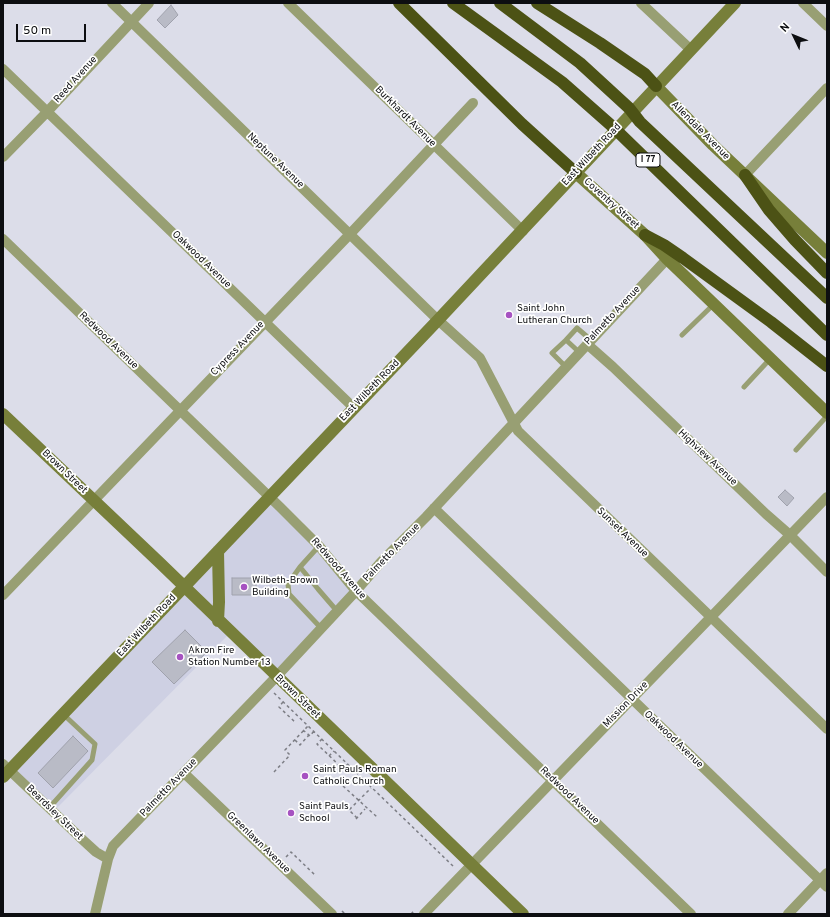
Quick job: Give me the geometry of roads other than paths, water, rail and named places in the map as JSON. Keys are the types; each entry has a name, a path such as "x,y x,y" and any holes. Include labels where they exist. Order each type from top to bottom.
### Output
{"highway":[{"path":"399,3 522,124 576,173"},
{"name":"I 77","path":"453,3 562,82 613,127 827,335"},
{"name":"I 77","path":"500,3 580,63 629,108 640,122 827,298"},
{"path":"537,3 645,74 656,86"},
{"path":"745,175 769,210 795,240 827,272"},
{"path":"645,235 664,245 683,258 827,366"}],"main road":[{"name":"East Wilbeth Road","path":"5,770 63,714 270,497 522,231 690,49 735,3"},
{"name":"Allendale Avenue","path":"656,86 713,145 827,253"},
{"name":"Coventry Street","path":"576,173 645,235 667,259 827,413"},
{"name":"Brown Street","path":"3,414 523,914"},
{"path":"218,551 218,621"}],"street":[{"name":"Neptune Avenue","path":"112,3 438,320"},
{"name":"Reed Avenue","path":"3,157 149,3"},
{"name":"Burkhardt Avenue","path":"288,3 408,118 522,231"},
{"path":"641,3 690,49"},
{"path":"803,3 824,21"},
{"name":"Oakwood Avenue","path":"3,69 354,408"},
{"path":"745,175 827,88"},
{"name":"Cypress Avenue","path":"3,595 350,234 472,103"},
{"name":"Redwood Avenue","path":"3,239 270,497 319,546 356,591 692,914"},
{"name":"Palmetto Avenue","path":"95,914 108,859 113,846 276,676 356,591 380,562 434,508 667,259"},
{"name":"Sunset Avenue","path":"438,320 480,358 513,423 518,431 535,449 827,729"},
{"name":"Highview Avenue","path":"589,342 613,367 827,572"},
{"name":"Mission Drive","path":"420,911 471,865 827,497"},
{"name":"Oakwood Avenue","path":"434,508 631,699 825,880"},
{"name":"Beardsley Street","path":"5,770 49,808 96,852 108,859"},
{"name":"Greenlawn Avenue","path":"184,773 336,912"},
{"path":"788,914 825,880"}],"lane":[{"path":"682,335 714,304"},
{"path":"566,367 552,353 577,328 589,342"},
{"path":"566,340 579,352"},
{"path":"744,387 770,359"},
{"path":"796,450 827,416"},
{"path":"319,546 300,567 288,584 289,594 321,628"},
{"path":"300,567 337,611"},
{"path":"49,808 92,760 95,744 63,714"}],"place":[{"name":"Saint John Lutheran Church","path":"509,315"},
{"name":"Wilbeth-Brown Building","path":"244,587"},
{"name":"Akron Fire Station Number 13","path":"180,657"},
{"name":"Saint Pauls Roman Catholic Church","path":"305,776"},
{"name":"Saint Pauls School","path":"291,813"}]}
